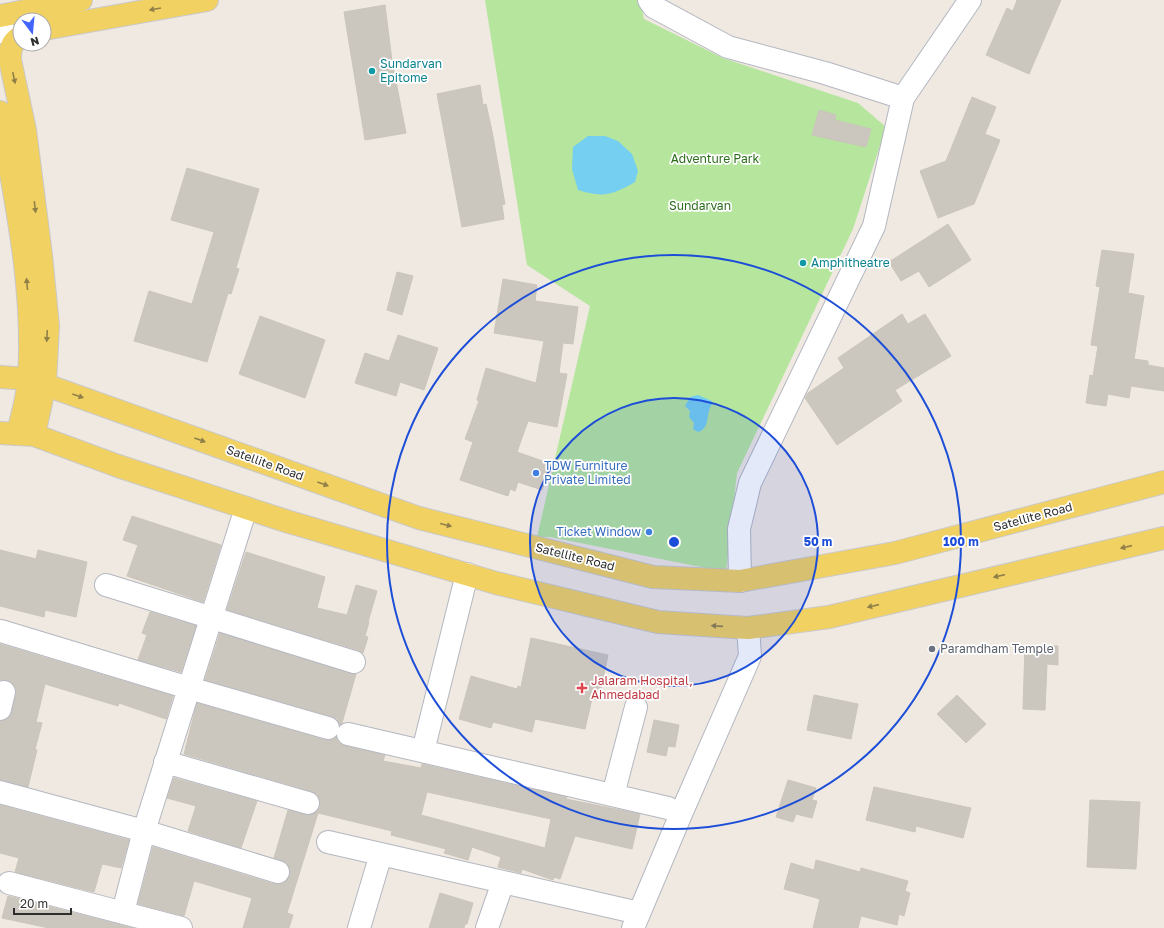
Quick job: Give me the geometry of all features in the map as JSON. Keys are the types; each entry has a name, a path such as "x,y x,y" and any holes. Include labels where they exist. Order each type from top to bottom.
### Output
{"main road":[{"path":"0,16 80,0"},
{"path":"52,28 207,0"},
{"path":"11,35 10,60 25,130 42,263 48,326 37,381 17,434 246,508 467,574 658,622 748,628 829,617 1164,538"},
{"path":"0,112 24,257 37,381"},
{"name":"Satellite Road","path":"0,377 37,381 418,518 653,577 740,581 895,552 1164,482"}],"street":[{"path":"649,0 654,7 728,46 903,98"},
{"path":"740,581 739,529 750,482 874,226 903,98 970,0"},
{"path":"123,912 144,831 165,762 246,508"},
{"path":"423,751 467,574"},
{"path":"106,585 354,662"},
{"path":"328,842 503,882 636,921 750,656 748,628"},
{"path":"1,631 338,731 668,808"},
{"path":"613,795 636,707"},
{"path":"165,762 308,803"},
{"path":"0,792 144,831 278,872"},
{"path":"359,928 382,854"},
{"path":"487,928 503,882"},
{"path":"9,883 181,928"}],"green space":[{"name":"Sundarvan","path":"485,0 640,0 644,19 723,58 858,103 886,127 853,229 737,473 726,572 550,537 537,537 590,306 527,265"}],"water":[{"path":"588,136 605,136 618,141 632,154 638,171 635,182 620,190 608,194 595,194 578,190 572,169 573,147"},
{"path":"698,395 712,401 712,404 705,427 698,432 693,429 694,423 689,417 690,411 685,406 690,397"}],"building":[{"path":"1017,0 1061,0 1029,74 986,55 1007,8 1013,11"},
{"name":"Sundarvan Epitome","path":"385,5 392,61 406,133 365,140 344,12"},
{"path":"480,85 483,105 486,104 492,131 505,204 502,205 504,219 462,227 437,94"},
{"path":"972,97 996,107 985,134 1000,140 974,204 938,218 920,171 946,161"},
{"path":"819,110 836,115 835,120 871,129 866,147 812,135"},
{"path":"187,168 259,189 236,268 239,269 231,294 228,293 207,362 134,341 149,291 192,304 214,232 171,220"},
{"path":"948,224 971,260 929,287 919,271 901,281 889,262"},
{"path":"1102,250 1134,254 1128,293 1144,296 1134,359 1148,361 1148,365 1164,368 1164,391 1131,386 1129,398 1108,394 1106,406 1086,403 1090,375 1093,376 1098,346 1091,345 1100,287 1096,286"},
{"path":"397,272 413,276 402,315 387,310"},
{"path":"503,279 537,285 535,301 578,307 573,344 563,343 559,373 567,374 557,427 528,421 517,452 551,464 542,490 518,482 515,491 510,489 508,496 460,480 473,442 465,439 479,401 477,400 486,368 536,383 544,341 494,333"},
{"path":"902,314 908,324 925,314 951,356 895,390 902,401 837,445 805,398 808,393 844,368 838,358"},
{"path":"260,316 325,340 305,398 239,374"},
{"path":"398,335 438,348 424,390 400,382 396,396 355,383 365,353 389,361"},
{"path":"132,516 221,545 203,602 127,576 138,545 123,540"},
{"path":"0,550 36,559 38,550 87,562 76,617 45,610 44,617 0,606"},
{"path":"246,552 325,577 317,608 347,615 356,585 377,591 368,622 365,636 368,637 363,653 358,650 227,610"},
{"path":"150,612 196,626 181,672 138,660 147,635 142,633"},
{"path":"220,633 356,674 342,723 340,725 337,719 331,716 205,680"},
{"path":"531,638 608,655 599,700 592,699 585,729 535,719 532,732 493,722 491,728 459,719 471,676 517,689 518,686 521,687"},
{"path":"0,644 173,696 166,719 119,703 118,706 45,684 36,722 42,723 35,749 37,750 28,787 0,780 0,721 9,717 16,694 16,688 12,683 6,680 0,680"},
{"path":"1025,645 1058,646 1058,665 1047,664 1045,710 1023,709"},
{"path":"814,695 858,704 851,739 807,730"},
{"path":"957,695 986,724 966,743 937,714"},
{"path":"197,703 325,740 331,740 336,737 339,743 345,746 385,755 383,761 421,768 422,764 567,797 566,799 640,814 632,849 575,836 560,879 554,877 553,880 522,869 521,873 498,867 501,857 472,847 468,860 444,853 446,849 391,835 392,831 318,813 287,913 293,915 289,928 243,928 252,898 194,881 184,916 138,904 153,847 274,884 280,884 286,881 290,875 290,869 287,863 274,858 288,810 311,815 320,807 320,800 317,794 311,791 184,754","holes":["427,792 551,819 545,848 421,815"]},
{"path":"654,720 679,725 675,747 668,746 666,756 647,752"},
{"path":"174,778 257,801 241,848 188,831 196,806 167,798"},
{"path":"788,780 816,788 812,800 817,801 812,818 796,814 793,822 776,817"},
{"path":"874,787 971,808 963,838 916,826 915,832 866,820"},
{"path":"1090,800 1140,802 1136,869 1087,867"},
{"path":"0,805 129,840 121,868 102,864 94,892 15,872 19,858 0,853"},
{"path":"816,860 860,872 861,868 908,881 905,891 910,893 904,916 899,914 897,925 861,916 858,928 813,928 820,899 784,889 791,863 814,870"},
{"path":"440,893 473,903 467,924 465,924 464,928 429,928"},
{"path":"8,896 132,928 49,928 2,918"}],"place":[{"name":"Sundarvan Epitome","path":"372,71"},
{"name":"Amphitheatre","path":"803,263"},
{"name":"TDW Furniture Private Limited","path":"536,473"},
{"name":"Ticket Window","path":"649,532"},
{"name":"Paramdham Temple","path":"932,649"},
{"name":"Jalaram Hospital, Ahmedabad","path":"582,688"}],"park label":[{"name":"Adventure Park","path":"715,159"}]}
